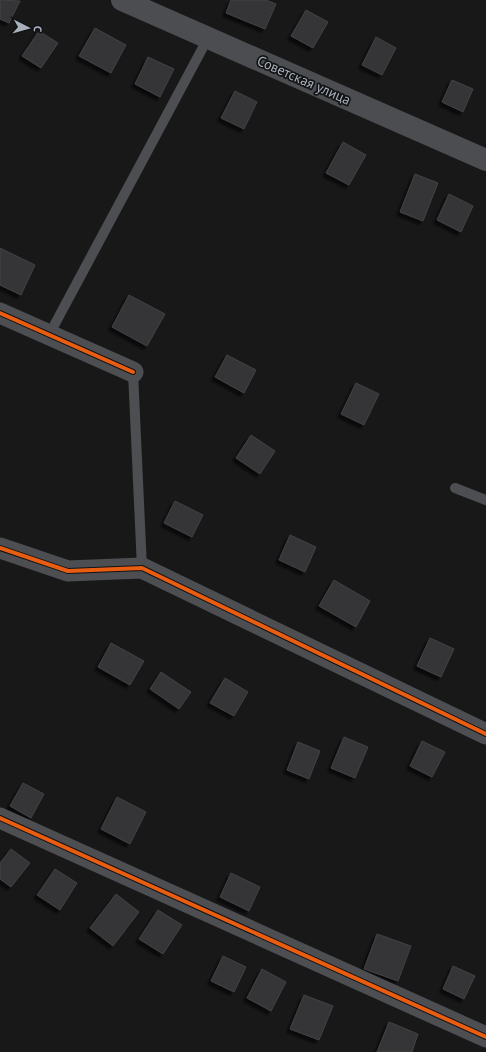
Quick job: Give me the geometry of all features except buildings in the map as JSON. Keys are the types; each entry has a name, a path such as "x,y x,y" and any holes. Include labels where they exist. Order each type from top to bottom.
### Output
{"main road":[{"name":"Советская улица","path":"122,0 486,160"}],"street":[{"path":"0,313 133,372"},
{"path":"0,548 68,572 142,568 486,734"},
{"path":"0,818 486,1037"}],"lane":[{"path":"49,335 208,38"},
{"path":"133,372 142,568"},
{"path":"454,488 486,500"}],"cycle path":[{"path":"0,313 133,372"},
{"path":"0,548 68,571 142,568 486,734"},
{"path":"0,818 486,1037"}]}
